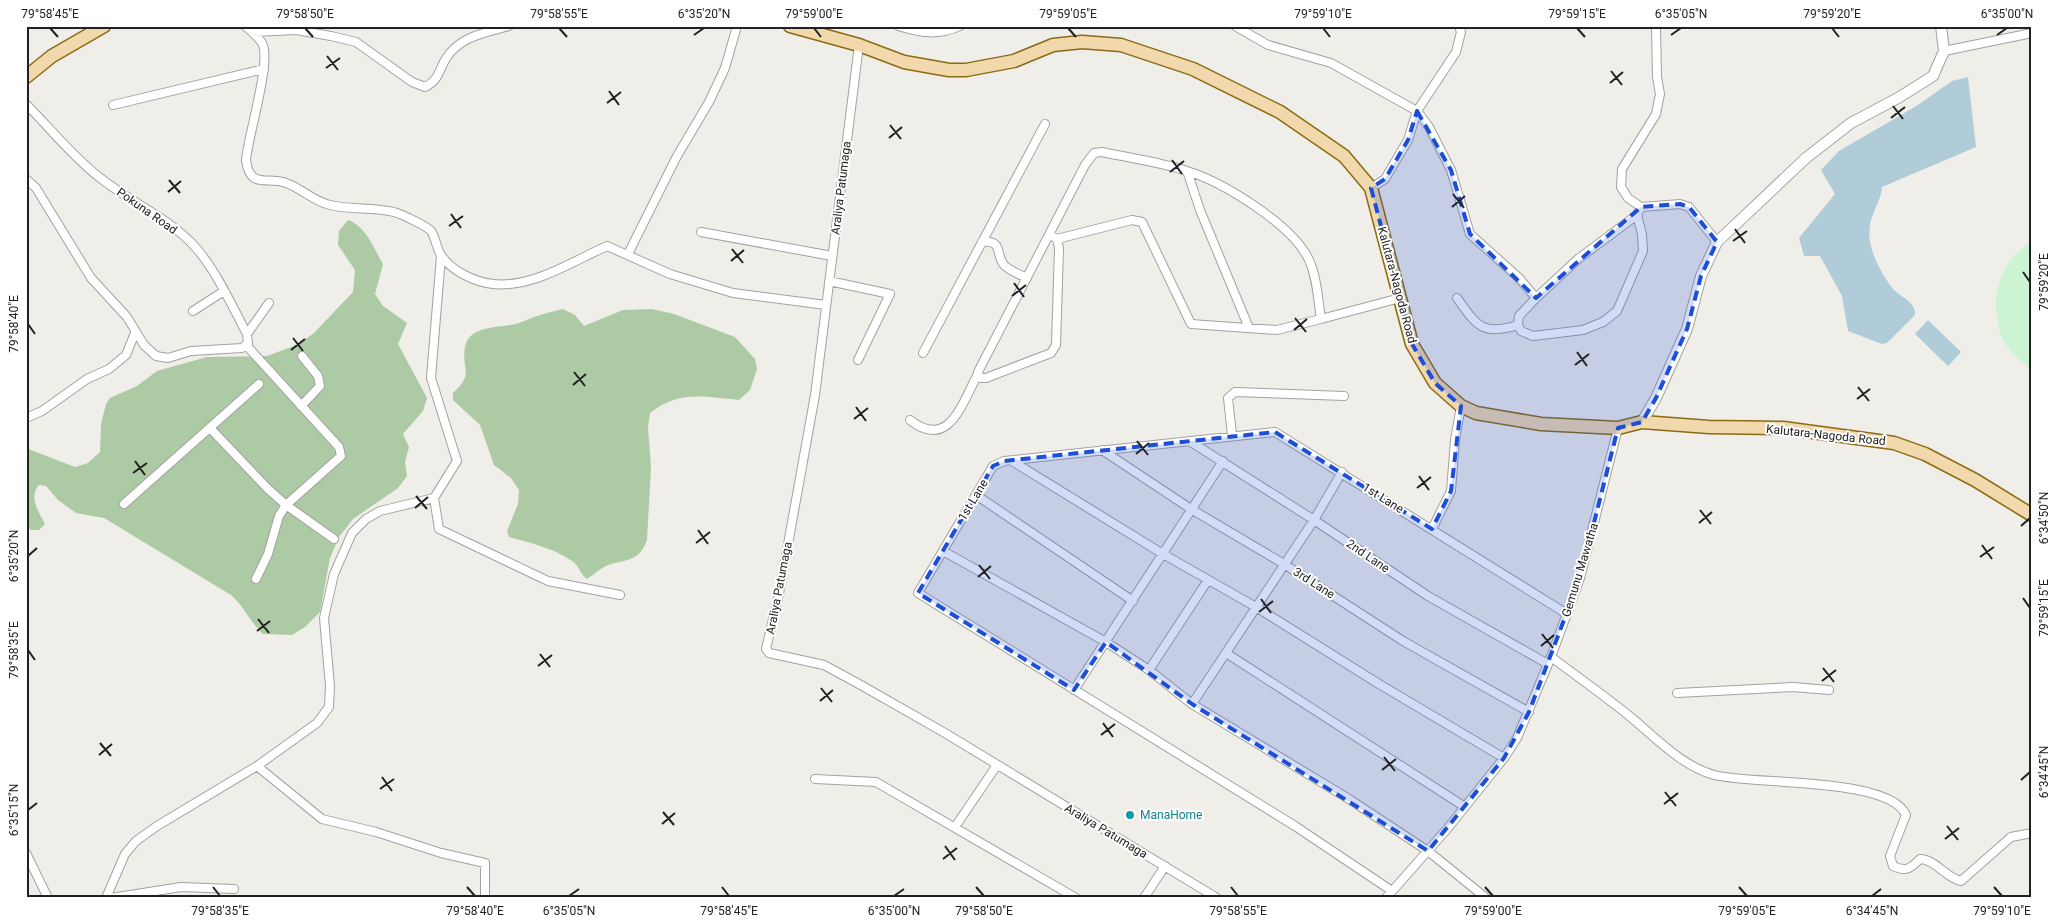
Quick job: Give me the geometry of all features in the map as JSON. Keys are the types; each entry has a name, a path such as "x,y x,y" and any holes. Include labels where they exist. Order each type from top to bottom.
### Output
{"main road":[{"path":"26,77 52,56 104,26"},
{"name":"Kalutara-Nagoda Road","path":"790,26 859,45 904,62 948,70 966,70 1014,61 1054,45 1082,42 1121,45 1193,69 1280,112 1344,156 1371,188 1412,344 1435,384 1461,406 1476,413 1541,424 1618,428 1642,422 1709,427 1783,428 1894,443 1925,454 1975,480 2032,515"}],"street":[{"path":"245,26 262,43 265,53 264,70 246,160 251,176 284,182 330,205 379,209 405,217 430,230 441,256 456,269 483,282 502,284 525,282 607,246 670,274 733,293 826,305"},
{"path":"252,32 296,30 356,42 412,82 425,87 433,84 446,59 456,46 470,36 509,26"},
{"path":"628,254 677,156 725,68 737,26"},
{"path":"898,26 932,34 950,31 960,26"},
{"path":"1235,26 1268,45 1331,63 1417,111 1429,127 1451,170 1470,234 1519,278 1536,298"},
{"path":"1371,188 1385,179 1404,148 1417,111 1456,52 1461,32 1459,26"},
{"path":"1656,26 1657,77 1660,94 1656,114 1622,169 1621,187 1639,211 1643,251 1617,311 1604,322 1583,330 1533,336 1521,331 1518,325 1519,316 1536,298 1578,259 1639,211 1680,204 1689,207 1717,242"},
{"path":"1642,422 1656,398 1687,329 1701,276 1717,242 1806,158 1852,123 1933,76 1944,51 1941,26"},
{"path":"1944,51 2032,33"},
{"name":"Araliya Patumaga","path":"859,45 815,395 779,594 766,648 769,653 824,665 997,765 1217,898"},
{"path":"113,105 264,70"},
{"name":"Pokuna Road","path":"26,104 98,177 169,225 196,248 224,291 247,334"},
{"path":"924,353 1045,124"},
{"path":"910,420 919,427 940,431 950,425 1027,278 1053,237 1086,165 1094,153 1102,152 1187,171 1245,200 1266,213 1293,238 1310,261 1321,319"},
{"path":"1187,171 1200,210 1249,328"},
{"path":"26,179 36,188 91,278 127,318 144,345 156,356 168,358 191,351 242,348 246,346"},
{"path":"1053,237 1132,220 1142,222 1191,324 1277,330 1400,298"},
{"path":"701,232 832,256"},
{"path":"978,374 981,378 986,378 1051,353 1056,345 1060,248 1053,237"},
{"path":"982,242 991,241 997,245 1001,260 1005,266 1027,278"},
{"path":"441,256 431,378 457,461 434,498 439,529 548,581 620,595"},
{"path":"829,281 890,294 858,360"},
{"path":"193,311 224,291"},
{"path":"1457,298 1470,316 1485,329 1500,331 1518,325"},
{"path":"246,346 248,343 247,334 269,303"},
{"path":"26,418 42,411 87,379 109,369 126,355 135,333"},
{"path":"246,346 340,447 341,456 286,505 279,516 268,554 256,579"},
{"path":"301,406 320,386 318,376 302,356"},
{"path":"124,504 259,384"},
{"path":"1232,435 1228,398 1234,392 1344,396"},
{"path":"1432,529 1451,491 1455,440 1461,406"},
{"path":"210,428 286,505 334,539"},
{"name":"Gemunu Mawatha","path":"1386,898 1465,806 1504,758 1517,738 1550,660 1580,578 1618,428"},
{"name":"1st Lane","path":"1392,891 1295,826 918,593 993,466 1012,460 1191,442 1232,435 1275,432 1567,614"},
{"name":"2nd Lane","path":"1191,442 1314,520 1428,596 1550,660 1628,715 1669,751 1685,761 1714,775 1863,790 1895,801 1903,808 1906,815 1890,856 1893,866 1902,870 1910,869 1920,859 1926,859 1954,879 1961,881 2011,837 2032,833"},
{"name":"3rd Lane","path":"1102,450 1191,509 1284,564 1403,641 1529,712"},
{"path":"1012,460 1163,554 1256,607 1378,684 1504,758"},
{"path":"1074,690 1223,461"},
{"path":"1192,704 1314,520 1342,472"},
{"path":"976,495 1133,601"},
{"path":"106,898 125,854 136,841 157,826 257,766 317,723 329,708 330,686 324,618 334,574 352,533 366,519 380,511 434,498"},
{"path":"943,551 1106,642 1149,670 1192,704 1349,799 1428,851 1486,898"},
{"path":"1149,670 1208,580"},
{"path":"1226,653 1465,806"},
{"path":"1677,693 1793,686 1829,690"},
{"path":"955,827 997,765"},
{"path":"257,766 322,819 376,832 441,853 485,862 485,898"},
{"path":"815,779 876,782 1076,898"},
{"path":"26,853 48,898"},
{"path":"1144,898 1165,866"},
{"path":"111,898 181,887 234,889"}],"highlighted area":[{"path":"1417,111 1451,170 1470,234 1536,298 1641,207 1680,204 1689,207 1717,242 1701,276 1687,329 1656,398 1642,422 1618,428 1580,578 1529,712 1504,758 1428,851 1192,704 1106,642 1074,690 918,593 993,466 1004,461 1275,432 1432,529 1451,491 1461,406 1435,383 1412,344 1371,188 1385,179 1408,140"}],"green space":[{"path":"348,220 360,227 365,233 383,264 375,294 383,306 407,323 398,344 427,398 423,411 403,434 409,447 405,462 407,476 398,488 353,519 339,537 330,558 320,612 305,627 292,635 263,634 231,595 104,518 76,513 58,500 46,486 39,485 34,494 38,510 45,524 39,530 31,530 26,525 26,448 75,467 88,463 100,452 101,424 106,404 110,398 137,386 157,371 207,357 267,356 294,346 313,334 353,292 355,270 338,245 339,231"},
{"path":"2032,242 2032,370 2017,358 2005,344 1997,320 1996,307 2000,281 2005,269 2021,249"},
{"path":"563,309 575,315 584,326 623,310 652,309 674,314 735,337 755,359 757,369 750,390 739,400 703,397 682,398 661,406 650,413 648,427 651,467 647,540 636,556 608,565 587,579 578,567 565,556 542,546 509,537 507,531 518,504 519,490 511,478 494,465 480,425 453,400 453,393 464,381 466,371 465,347 472,335 478,331 518,323"}],"water":[{"path":"1968,77 1976,147 1882,187 1872,217 1869,232 1870,243 1876,261 1891,287 1911,303 1915,315 1887,343 1882,344 1848,331 1842,296 1820,256 1804,256 1799,238 1835,194 1821,170 1839,151 1918,105 1952,81"},
{"path":"1928,320 1961,352 1948,366 1915,334"}],"place":[{"name":"ManaHome","path":"1130,815"}]}
